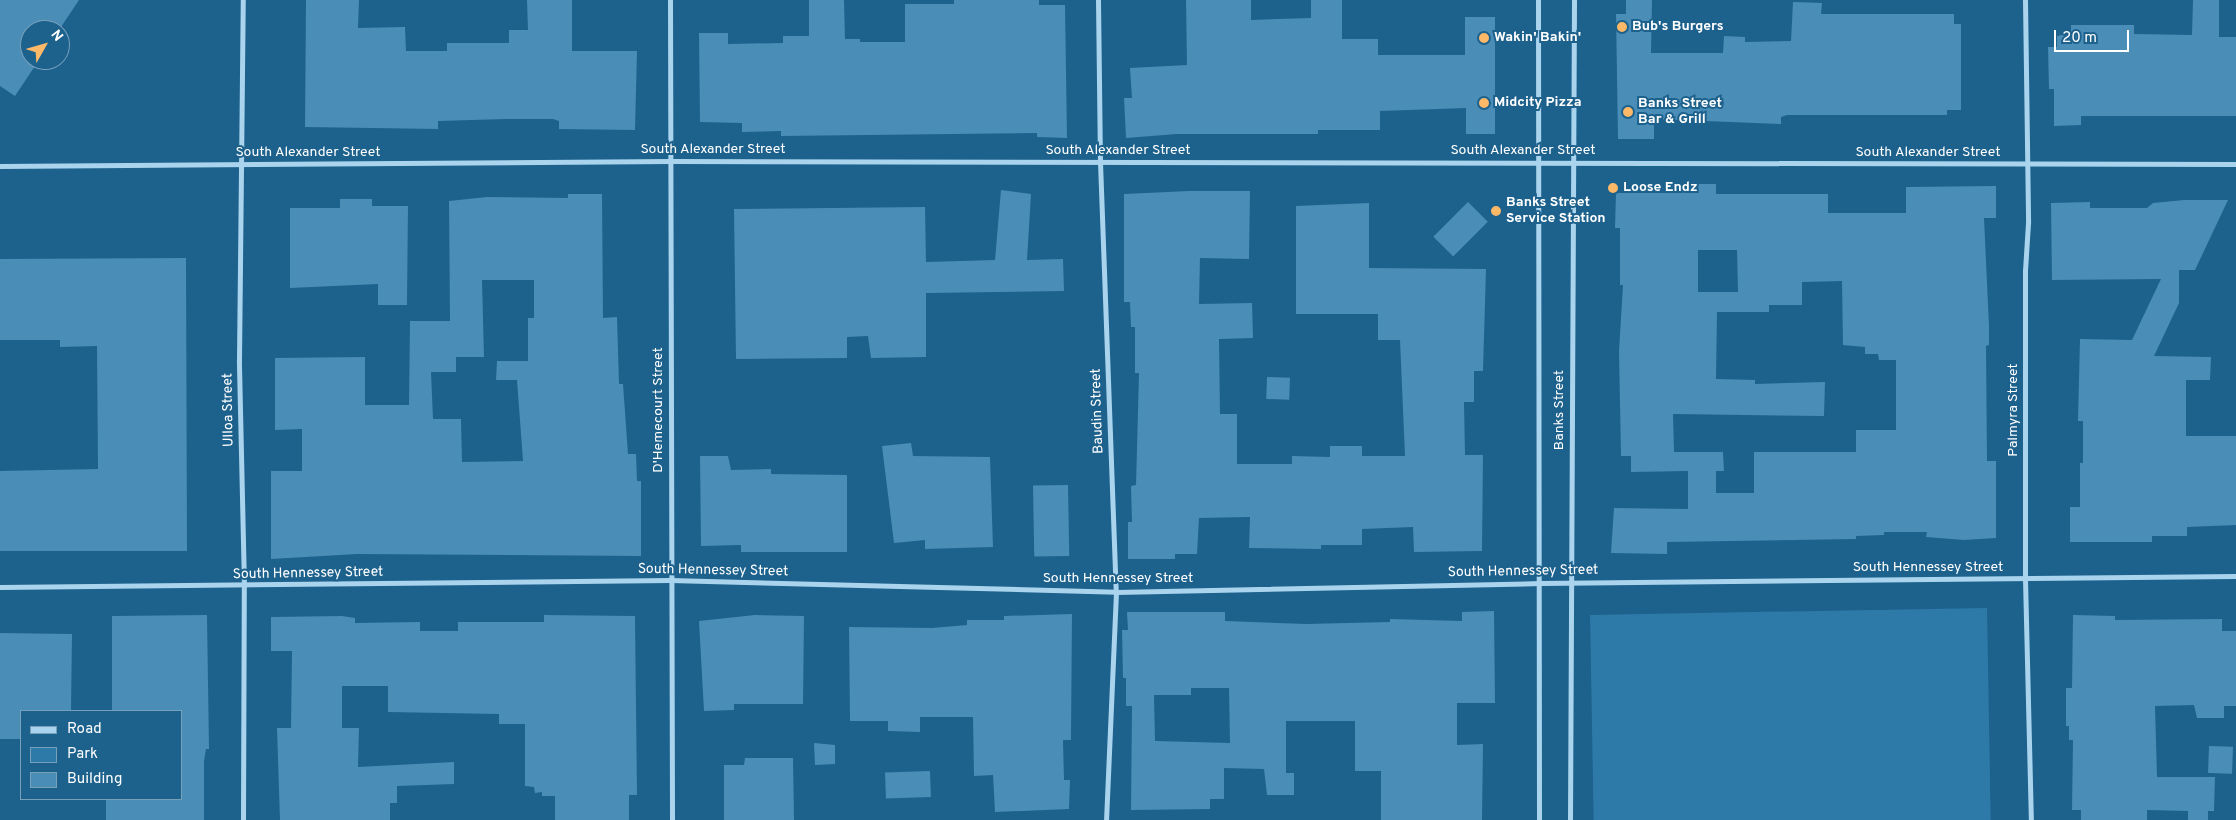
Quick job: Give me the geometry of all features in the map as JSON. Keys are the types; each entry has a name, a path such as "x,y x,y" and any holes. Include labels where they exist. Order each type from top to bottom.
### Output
{"street":[{"name":"Ulloa Street","path":"243,0 244,165 239,360 244,586 243,820"},
{"name":"D'Hemecourt Street","path":"670,0 672,820"},
{"name":"Baudin Street","path":"1098,0 1100,162 1116,592 1106,820"},
{"name":"Banks Street","path":"1538,0 1537,162 1541,583 1539,820"},
{"name":"Banks Street","path":"1570,820 1574,0"},
{"name":"Palmyra Street","path":"2025,0 2028,223 2025,271 2025,579 2030,820"},
{"name":"South Alexander Street","path":"0,166 671,162 2236,164"},
{"name":"South Hennessey Street","path":"0,586 244,586 670,580 1116,592 1570,582 2236,576"}],"green space":[{"path":"1987,608 1991,820 1594,820 1590,615"}],"building":[{"path":"0,0 79,0 66,20 20,20 20,70 32,70 15,96 0,86"},
{"path":"306,0 359,0 358,28 405,27 406,51 447,51 447,43 509,43 509,30 528,30 527,0 572,0 572,51 637,51 635,130 559,129 559,121 553,119 438,121 438,129 305,127"},
{"path":"809,0 844,0 845,39 860,39 860,42 905,42 905,4 954,4 954,0 1039,0 1039,5 1065,5 1067,138 1037,137 1037,133 781,136 781,131 742,132 742,123 700,122 699,33 728,33 728,44 783,43 783,36 809,36"},
{"path":"1186,0 1251,0 1251,20 1311,18 1311,0 1342,0 1342,39 1378,39 1378,55 1465,55 1465,17 1495,17 1495,134 1466,134 1466,108 1380,111 1380,130 1318,130 1318,134 1177,134 1126,138 1124,98 1132,98 1130,68 1187,65"},
{"path":"1626,0 1652,0 1651,53 1723,53 1724,36 1745,37 1745,42 1791,41 1793,2 1822,3 1821,14 1954,14 1954,24 1961,24 1961,110 1947,110 1947,115 1787,115 1781,117 1781,124 1654,119 1654,139 1618,139 1616,14 1626,14"},
{"path":"2193,0 2219,0 2219,37 2236,37 2236,116 2081,116 2081,125 2054,126 2054,89 2049,89 2048,47 2057,47 2057,36 2071,33 2071,25 2134,25 2134,34 2192,35"},
{"path":"1670,184 1716,184 1716,194 1828,194 1828,213 1906,213 1906,187 1996,186 1996,218 1984,218 1989,326 1989,345 1986,346 1987,461 1996,461 1996,538 1964,540 1926,537 1927,532 1884,532 1884,535 1856,536 1856,539 1667,542 1667,554 1611,553 1614,508 1688,509 1688,471 1631,472 1631,456 1621,456 1619,351 1623,285 1620,285 1620,228 1615,228 1616,193 1670,193","holes":["1698,250 1737,250 1738,292 1698,292","1842,281 1843,345 1865,347 1865,354 1878,354 1879,360 1896,360 1896,430 1856,430 1856,452 1754,452 1754,493 1716,493 1716,471 1724,471 1723,452 1674,452 1673,414 1824,416 1825,382 1755,384 1755,380 1716,379 1717,312 1769,312 1769,305 1802,305 1802,282"]},
{"path":"1001,190 1031,194 1027,260 1063,259 1064,291 926,293 926,357 871,358 868,336 847,337 847,358 736,359 734,209 925,207 926,262 995,260"},
{"path":"1250,191 1249,259 1200,258 1199,304 1252,303 1253,338 1219,339 1220,414 1237,414 1237,464 1292,464 1292,456 1330,457 1330,446 1362,446 1362,456 1405,456 1400,340 1378,340 1378,314 1296,314 1296,206 1369,203 1369,268 1486,269 1483,371 1474,371 1474,402 1464,402 1465,455 1483,455 1482,551 1414,552 1413,527 1362,529 1362,545 1321,545 1321,549 1249,548 1250,517 1199,518 1197,554 1175,554 1175,559 1128,559 1128,522 1132,522 1131,486 1136,485 1139,373 1135,373 1135,327 1131,327 1130,302 1124,302 1124,194"},
{"path":"568,194 602,194 603,318 617,317 619,384 623,384 628,454 636,454 637,481 641,481 641,556 357,554 271,559 271,471 302,471 302,429 275,430 275,358 365,357 365,405 409,405 410,321 450,321 449,201 487,197 568,198","holes":["482,280 534,280 534,318 528,318 528,361 497,361 496,380 517,380 523,461 462,462 461,419 433,419 431,372 456,372 456,357 484,357"]},
{"path":"340,199 372,199 372,206 408,206 407,305 378,305 378,284 290,288 290,208 340,208"},
{"path":"2184,200 2228,200 2195,270 2179,270 2179,303 2154,356 2211,357 2210,380 2186,380 2186,436 2236,436 2236,525 2187,527 2187,536 2152,536 2152,542 2070,542 2070,507 2080,507 2080,463 2083,463 2083,421 2078,421 2080,339 2132,340 2161,279 2052,280 2051,203 2090,202 2090,208 2147,208 2153,203"},
{"path":"1468,202 1488,222 1453,256 1433,237"},
{"path":"186,258 187,551 0,551 0,471 98,469 97,346 60,347 60,340 0,340 0,259"},
{"path":"1267,377 1290,378 1289,400 1266,399"},
{"path":"911,443 913,456 990,457 993,547 925,549 925,540 894,543 882,446"},
{"path":"700,456 728,456 731,470 771,469 771,474 847,475 847,552 741,552 741,545 701,546"},
{"path":"1068,485 1069,556 1034,557 1033,486"},
{"path":"1494,611 1495,703 1457,703 1457,745 1483,744 1482,820 1381,820 1381,771 1355,771 1355,721 1286,721 1286,773 1294,773 1294,795 1267,795 1264,769 1224,768 1224,799 1210,799 1210,809 1131,810 1132,706 1126,706 1126,678 1123,678 1122,630 1128,630 1127,612 1225,612 1225,621 1306,624 1390,622 1390,619 1462,621 1462,612","holes":["1191,688 1229,688 1230,743 1155,741 1154,695 1191,695"]},
{"path":"1072,614 1071,740 1063,740 1064,780 1070,780 1069,809 995,812 993,775 974,776 973,717 920,717 920,732 888,731 888,721 850,721 849,627 932,628 967,625 967,620 1004,620 1004,616"},
{"path":"207,615 209,749 206,749 204,761 204,820 106,820 106,800 182,800 182,710 112,710 112,616"},
{"path":"544,615 635,616 637,795 629,795 629,820 555,820 555,796 542,796 542,792 535,793 534,787 525,786 525,724 499,724 499,714 388,712 388,686 342,686 342,728 359,728 358,767 454,762 454,784 397,786 397,803 390,803 390,820 280,820 277,728 291,728 292,651 271,651 271,617 342,616 355,618 355,623 420,622 420,631 458,631 458,622 544,622"},
{"path":"755,615 804,616 803,704 734,704 734,710 704,711 699,621"},
{"path":"2073,615 2115,616 2115,620 2222,619 2222,631 2236,631 2236,706 2224,706 2224,718 2197,718 2194,705 2155,706 2157,777 2215,777 2214,811 2208,811 2208,820 2188,820 2188,811 2147,810 2147,820 2081,820 2081,810 2072,810 2073,740 2069,740 2069,726 2066,726 2066,688 2072,688"},
{"path":"0,633 72,634 71,710 20,710 20,739 0,739"},
{"path":"814,743 835,745 835,764 815,765"},
{"path":"2209,746 2233,747 2232,774 2208,773"},
{"path":"745,758 793,758 794,820 724,820 724,765 744,765"},
{"path":"930,771 931,797 886,799 885,773"}],"place":[{"name":"Bub's Burgers","path":"1622,27"},
{"name":"Wakin' Bakin'","path":"1484,38"},
{"name":"Midcity Pizza","path":"1484,103"},
{"name":"Banks Street Bar & Grill","path":"1628,112"},
{"name":"Loose Endz","path":"1613,188"},
{"name":"Banks Street Service Station","path":"1496,211"}]}
